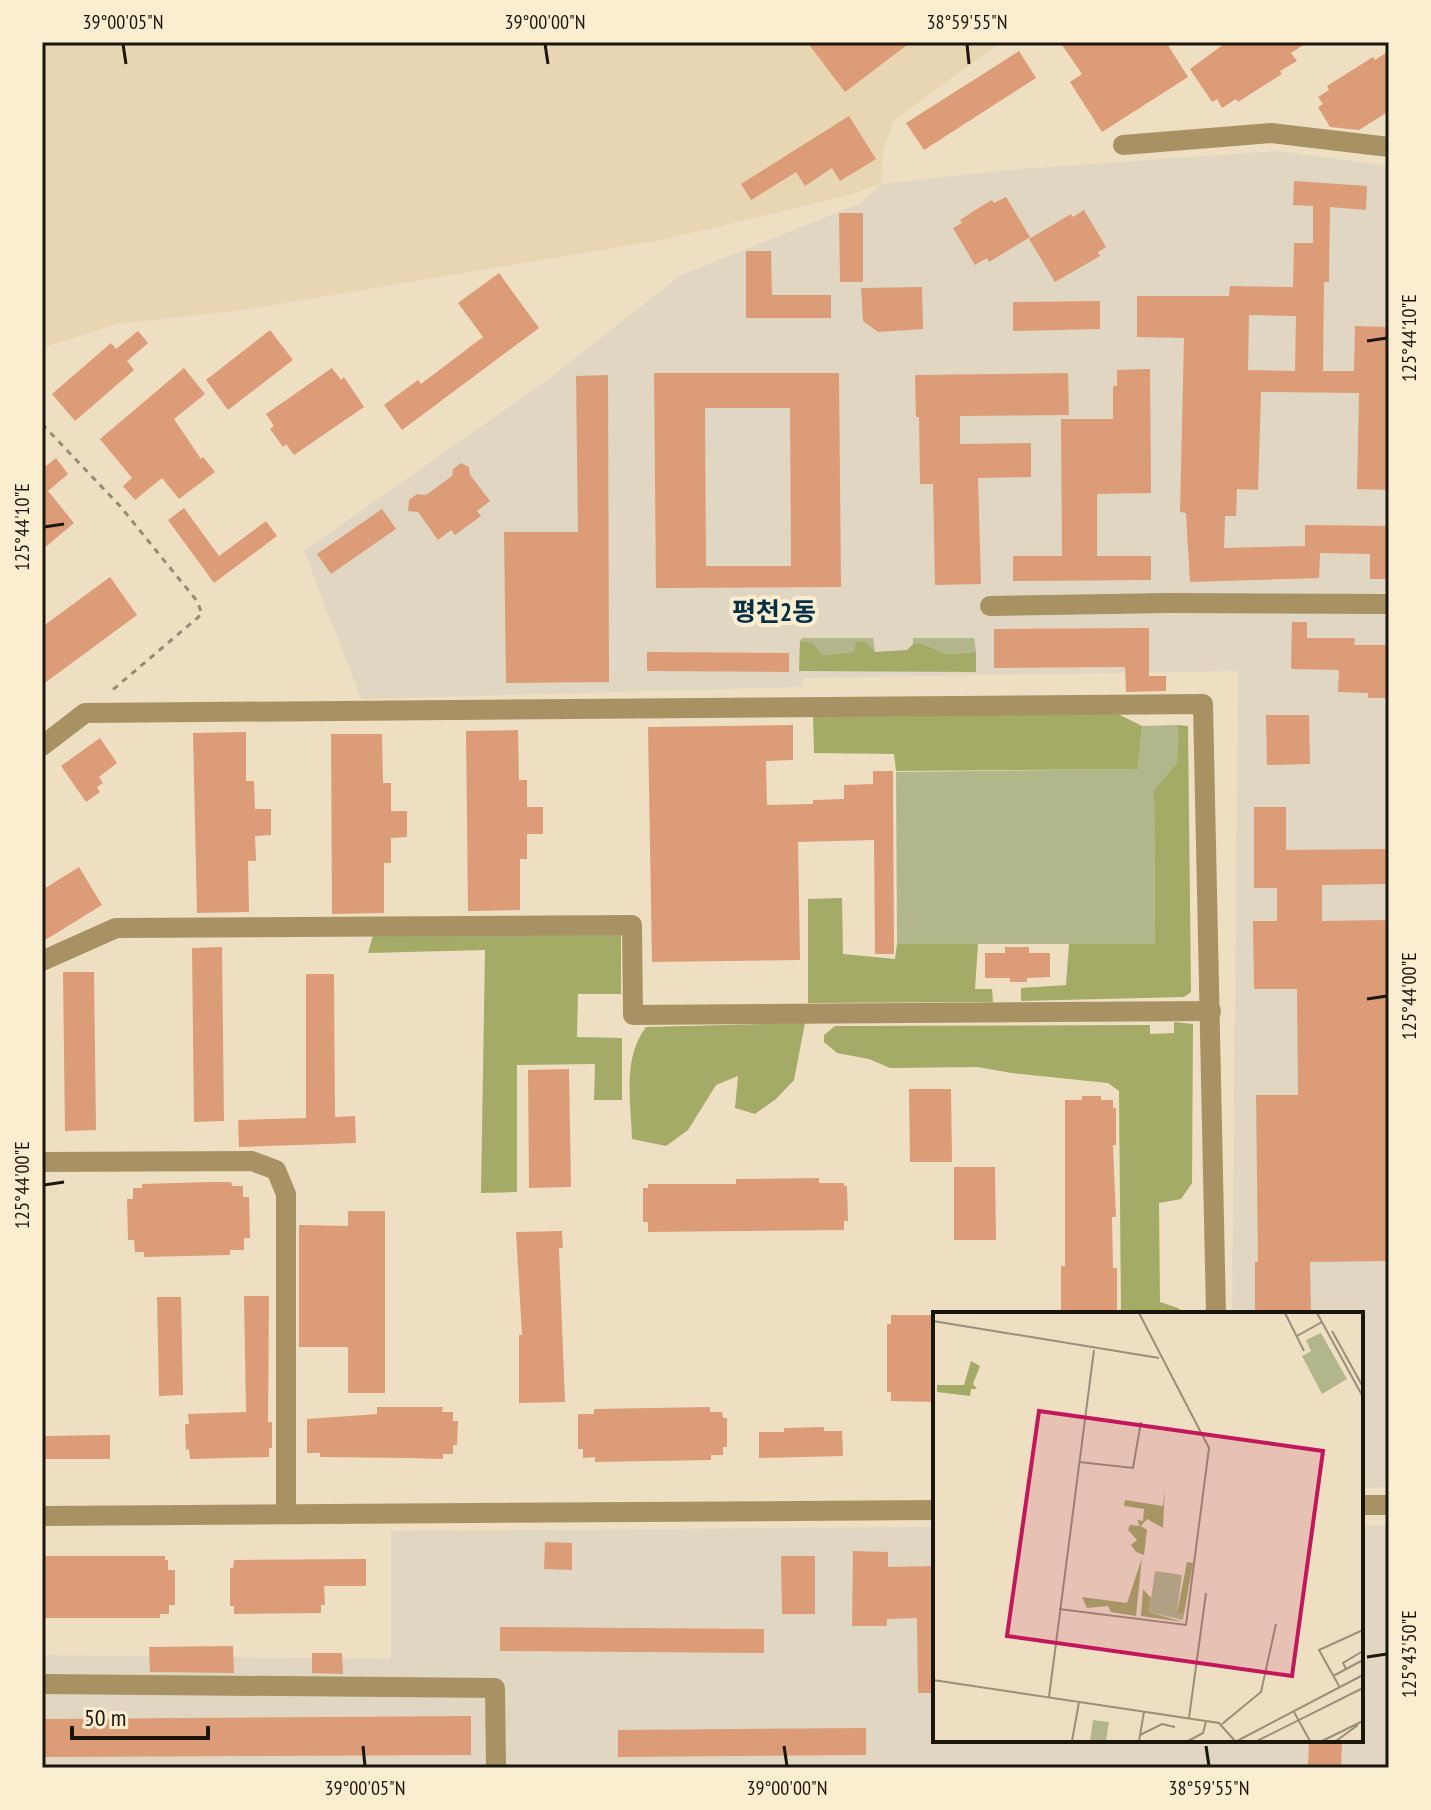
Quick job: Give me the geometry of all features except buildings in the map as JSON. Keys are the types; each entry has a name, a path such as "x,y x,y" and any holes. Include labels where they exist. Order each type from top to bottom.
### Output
{"street":[{"path":"1123,145 1271,133 1389,147"},
{"path":"990,606 1389,604"},
{"path":"42,746 85,713 1203,704 1216,1312"},
{"path":"42,961 116,928 632,925 633,1015 1211,1011"},
{"path":"42,1162 252,1161 276,1170 286,1194 286,1514"},
{"path":"1363,1505 1389,1505"},
{"path":"42,1516 933,1510"},
{"path":"42,1684 495,1688 496,1768"}],"path":[{"path":"42,424 120,506 197,601 202,614 108,693"}],"shaded area":[{"path":"42,42 1001,42 893,121 883,153 881,184 852,194 667,239 244,310 117,324 42,348"},
{"path":"1278,151 1389,166 1389,1487 1363,1488 1363,1312 1232,1312 1238,671 803,678 803,687 361,699 304,551 546,381 681,275 861,203 881,184 1007,170"},
{"path":"1363,1525 1389,1525 1389,1768 42,1768 42,1655 391,1659 391,1531 933,1527 933,1742 1363,1742"}],"green space":[{"path":"802,638 873,638 875,652 867,646 854,652 822,655 813,643 800,641"},
{"path":"913,638 974,638 976,652 947,654 920,643 913,644"},
{"path":"800,641 813,643 822,655 854,652 856,642 864,641 875,652 907,650 913,644 920,643 947,654 976,652 976,672 799,671"},
{"path":"1116,713 1142,726 1138,769 896,771 894,754 814,753 813,715"},
{"path":"1178,725 1177,763 1154,790 1155,944 897,944 896,772 1138,769 1142,726"},
{"path":"1178,725 1188,726 1191,992 1184,997 1021,1001 1021,988 1066,985 1069,944 1155,944 1154,790 1177,763"},
{"path":"842,898 843,954 895,959 897,944 978,944 975,989 992,989 993,1002 808,1003 808,899"},
{"path":"621,932 621,994 578,994 577,1037 622,1038 622,1100 594,1100 595,1064 517,1065 517,1192 481,1193 485,950 368,953 373,935"},
{"path":"1174,1022 1193,1024 1192,1183 1181,1199 1159,1203 1160,1302 1183,1312 1121,1312 1119,1091 1108,1083 977,1067 890,1068 869,1059 837,1053 824,1042 824,1035 835,1026 1150,1025 1150,1034 1174,1033"},
{"path":"805,1023 794,1080 776,1099 755,1114 735,1108 738,1076 716,1085 688,1130 666,1146 632,1139 631,1066 638,1039 646,1027"}],"district":[{"name":"평천2동","path":"774,611"}]}
